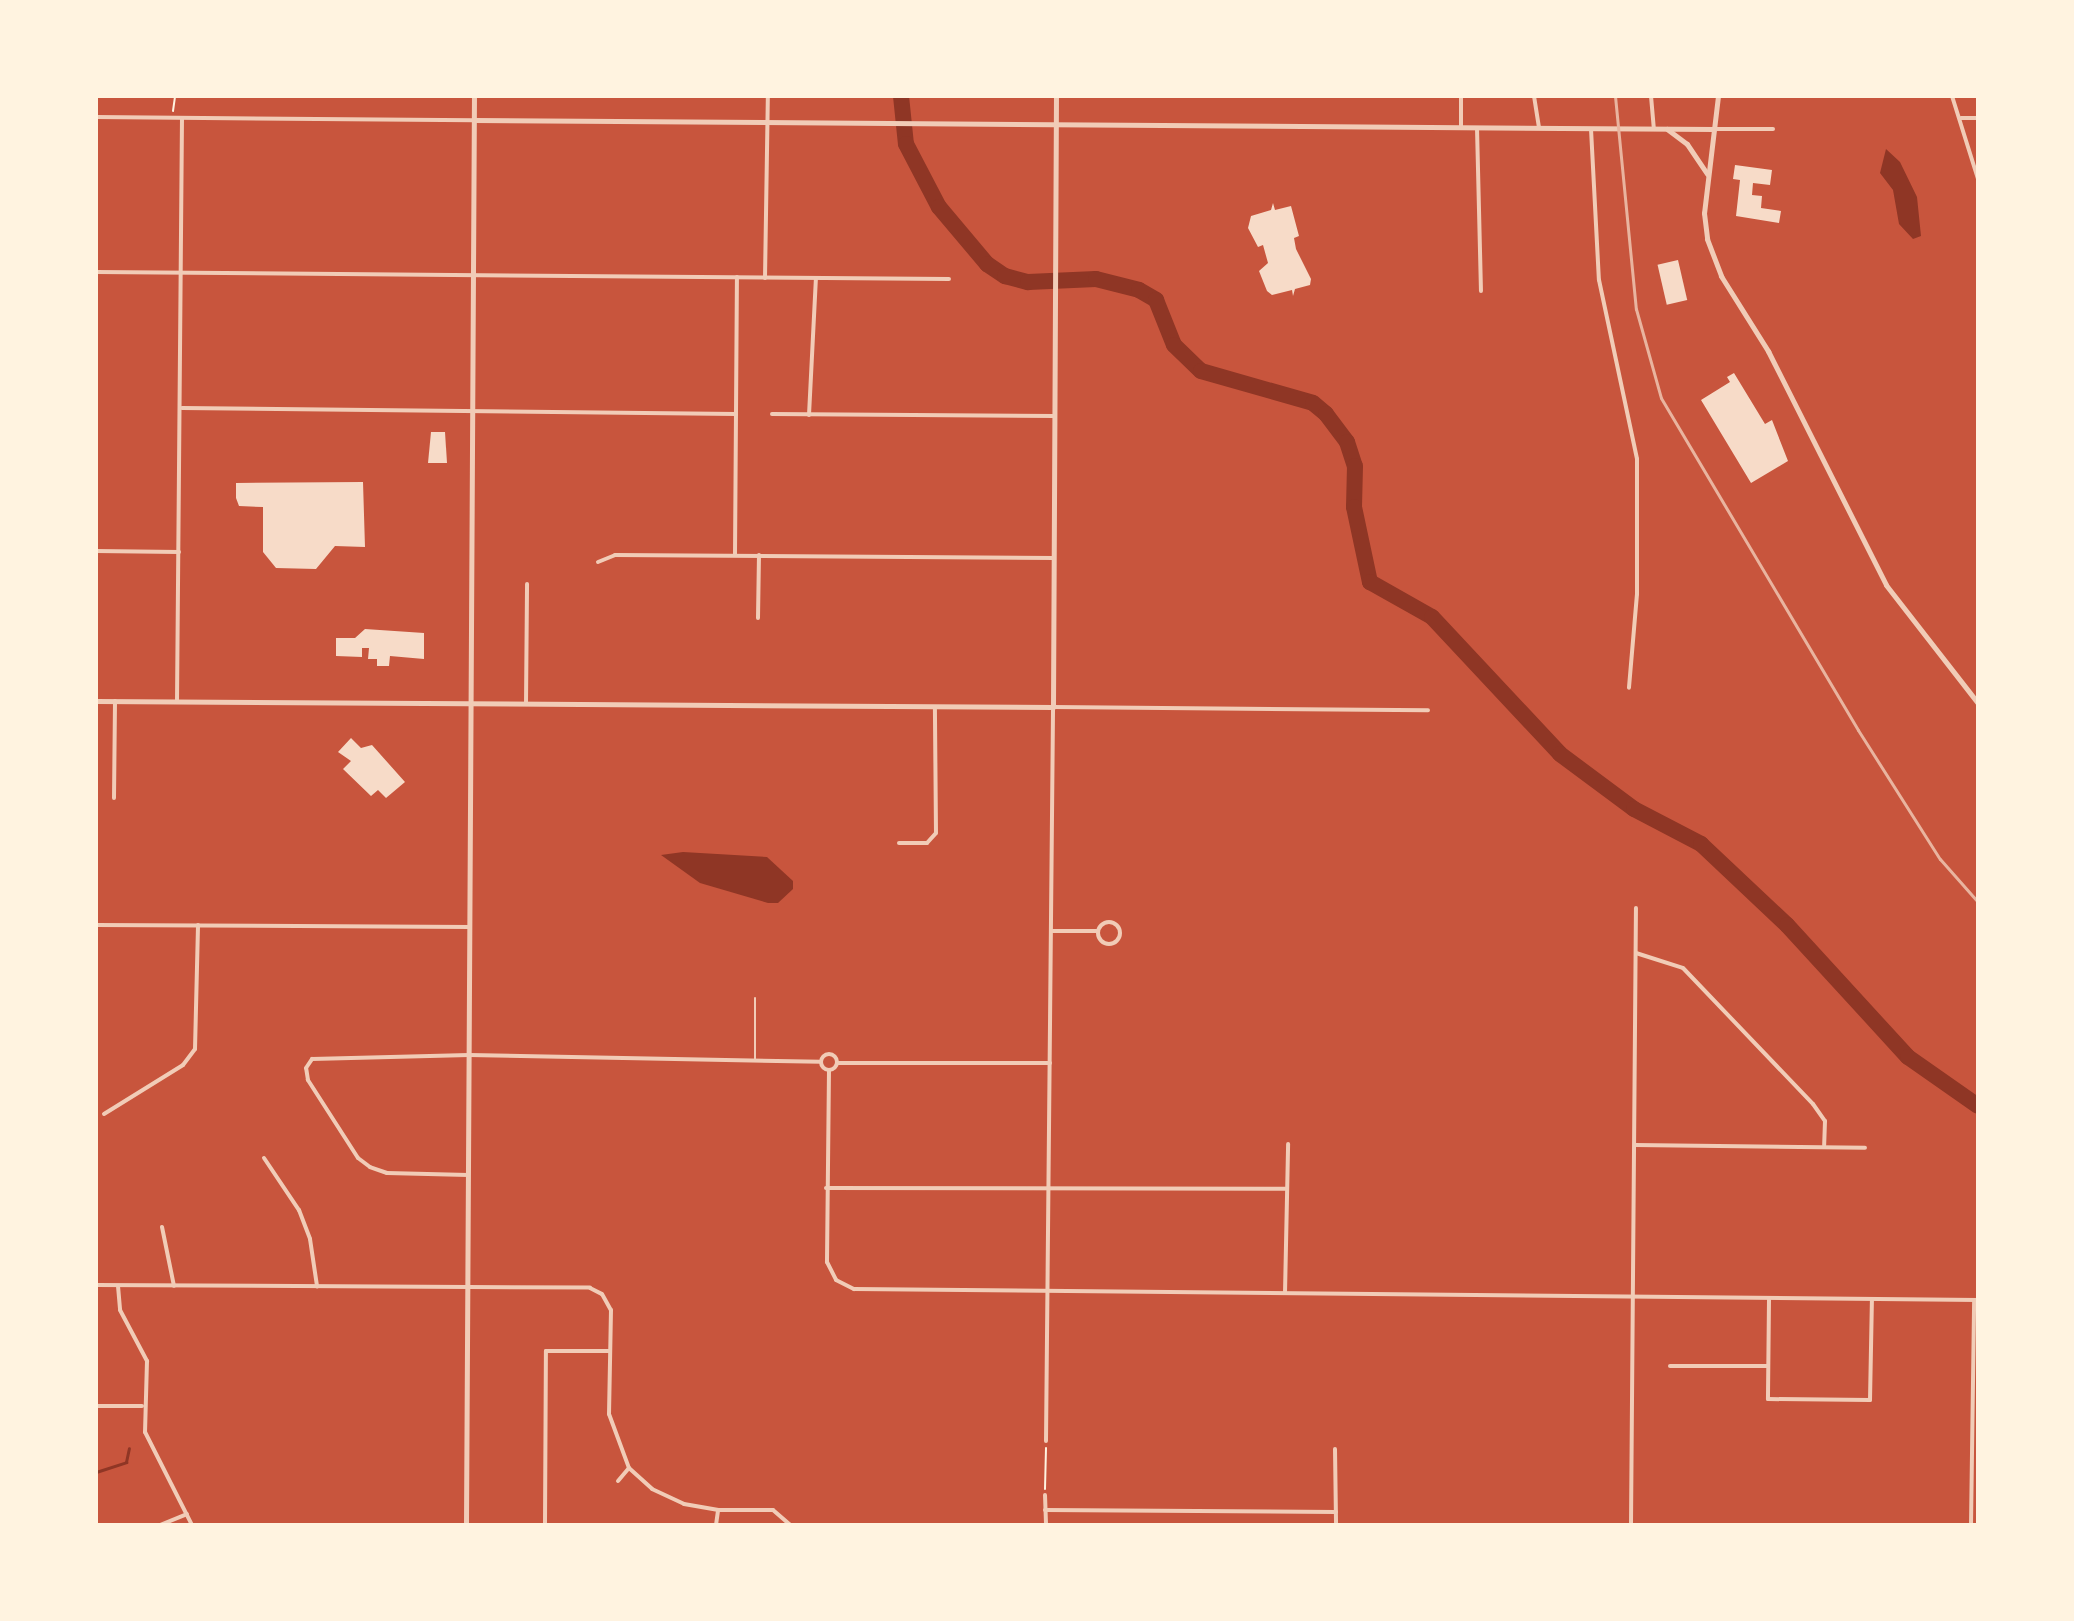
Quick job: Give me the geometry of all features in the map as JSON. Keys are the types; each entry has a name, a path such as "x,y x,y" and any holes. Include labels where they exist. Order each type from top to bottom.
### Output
{"street":[{"path":"466,1525 474,96"},
{"path":"765,278 768,96"},
{"path":"1046,1441 1056,96"},
{"path":"1461,96 1461,128"},
{"path":"1534,96 1540,129"},
{"path":"1651,96 1654,128"},
{"path":"1718,96 1708,179 1707,239 1721,276 1768,351 1886,585 1978,703"},
{"path":"1952,96 1978,179"},
{"path":"96,117 1773,129"},
{"path":"177,702 184,273 182,118"},
{"path":"1961,118 1978,118"},
{"path":"1477,128 1481,291"},
{"path":"1666,128 1702,162 1708,179"},
{"path":"1591,129 1599,280 1637,459 1637,594 1629,688"},
{"path":"96,272 949,279"},
{"path":"735,555 737,277"},
{"path":"809,415 816,278"},
{"path":"181,408 736,414"},
{"path":"772,414 1054,416"},
{"path":"96,551 179,552"},
{"path":"598,562 615,555 1054,558"},
{"path":"758,618 759,555"},
{"path":"526,704 527,584"},
{"path":"96,701 1428,710"},
{"path":"114,798 115,701"},
{"path":"899,843 927,843 936,833 935,707"},
{"path":"1631,1525 1636,908"},
{"path":"1051,931 1098,931 1110,921 1120,936 1108,944 1098,931"},
{"path":"96,925 470,927"},
{"path":"104,1114 183,1065 195,1049 198,925"},
{"path":"1636,953 1683,968 1813,1104 1825,1121 1824,1145"},
{"path":"821,1062 829,1054 837,1063"},
{"path":"468,1175 387,1173 370,1167 358,1158 308,1080 306,1068 312,1059 326,1055 469,1055 821,1062 829,1070 827,1262 836,1280 854,1289 1976,1300 1971,1525"},
{"path":"829,1070 837,1063 1050,1063"},
{"path":"1285,1293 1288,1144"},
{"path":"1635,1145 1824,1145 1865,1148"},
{"path":"264,1158 299,1210 310,1239 317,1286"},
{"path":"826,1188 1287,1189"},
{"path":"162,1227 174,1286"},
{"path":"96,1285 590,1288 602,1294 611,1310 609,1414 629,1468 652,1489 684,1504 718,1510 773,1510 790,1525"},
{"path":"117,1286 120,1310 147,1361 142,1406 149,1443 192,1525"},
{"path":"1769,1299 1768,1399 1870,1400 1872,1300"},
{"path":"545,1525 546,1351 610,1351"},
{"path":"1670,1366 1768,1366"},
{"path":"96,1406 142,1406"},
{"path":"1335,1449 1336,1525"},
{"path":"618,1481 629,1468"},
{"path":"1045,1495 1046,1525"},
{"path":"716,1525 718,1510"},
{"path":"1045,1510 1336,1512"},
{"path":"160,1525 187,1514"}],"lane":[{"path":"755,998 755,1061"}],"path":[{"path":"173,111 175,96"},
{"path":"1045,1495 1046,1441"}],"shaded area":[{"path":"1886,149 1900,162 1917,197 1921,236 1913,239 1899,224 1893,190 1880,173"},
{"path":"683,852 767,857 793,881 793,889 778,903 768,903 700,883 661,855"}],"building":[{"path":"1735,165 1772,170 1770,185 1753,183 1752,195 1762,196 1761,208 1781,211 1779,223 1736,216 1740,180 1733,179"},
{"path":"1273,203 1275,210 1291,206 1299,236 1294,238 1296,249 1311,279 1310,285 1295,289 1293,296 1292,290 1272,295 1267,291 1259,271 1268,263 1263,245 1258,247 1248,228 1251,216 1271,210"},
{"path":"1678,260 1687,300 1667,305 1658,265"},
{"path":"1734,373 1765,424 1772,420 1788,461 1751,483 1701,400 1730,382 1727,377"},
{"path":"431,432 445,432 447,463 428,463"},
{"path":"363,482 365,547 335,546 316,569 276,568 263,552 263,507 239,506 236,498 236,483"},
{"path":"365,629 424,633 424,659 390,656 389,666 377,666 377,659 368,659 369,648 362,648 362,657 336,656 336,638 355,638"},
{"path":"351,738 361,748 372,745 405,782 386,798 378,790 371,796 343,769 351,761 338,752"}],"waterway":[{"path":"901,96 906,144 939,207 987,264 1005,276 1028,282 1096,279 1139,290 1156,300 1174,345 1201,371 1313,403 1326,414 1347,442 1355,466 1354,507 1370,582 1432,617 1560,754 1634,809 1701,844 1787,925 1908,1057 1978,1106"},
{"path":"96,1472 126,1462 129,1448"}],"railway":[{"path":"1615,96 1636,309 1661,398 1858,730 1940,859 1978,902"}]}
